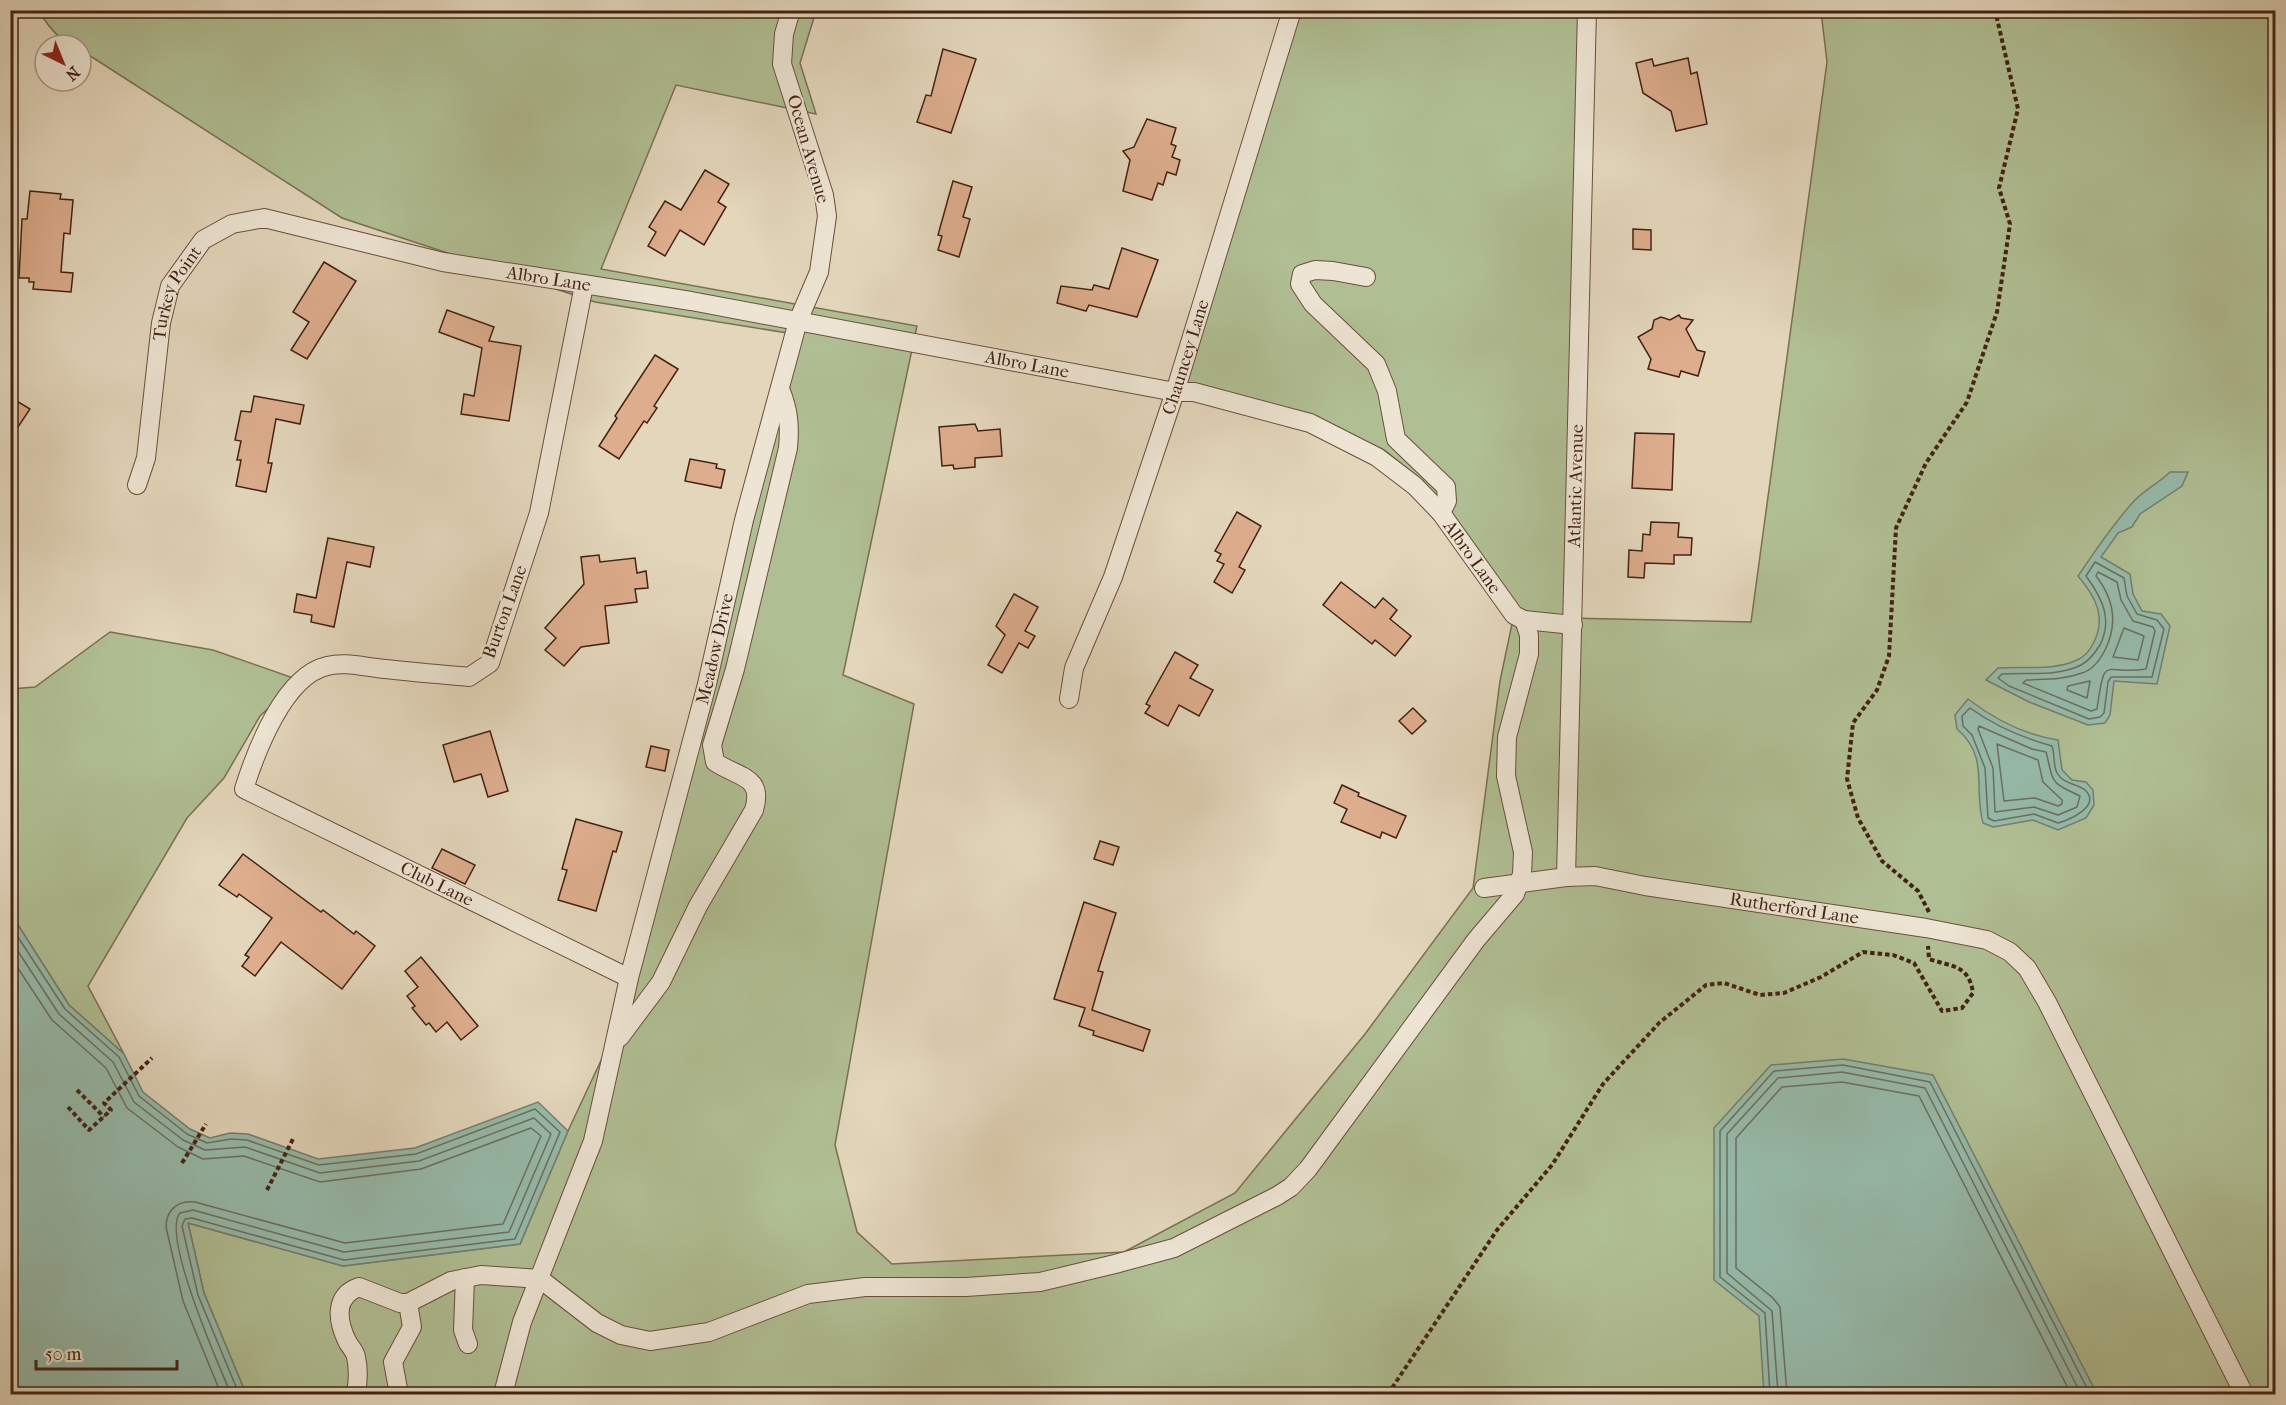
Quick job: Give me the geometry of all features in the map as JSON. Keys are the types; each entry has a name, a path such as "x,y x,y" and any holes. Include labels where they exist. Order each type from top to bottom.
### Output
{"street":[{"name":"Ocean Avenue","path":"791,10 784,34 782,63 824,195 827,216 819,272 798,321"},
{"name":"Chauncey Lane","path":"1069,699 1074,668 1113,577 1175,392 1292,10"},
{"name":"Atlantic Avenue","path":"1566,877 1587,10"},
{"name":"Turkey Point","path":"137,484 146,458 161,323 170,286 203,240 232,224 264,218 402,251"},
{"name":"Albro Lane","path":"402,251 443,262 691,301 1175,392 1194,392 1310,423 1377,457 1415,486 1441,513 1474,556 1510,611 1524,620"},
{"path":"1366,277 1314,270 1302,274 1300,284 1313,304 1376,364 1383,375 1396,439 1446,487 1447,501 1441,513"},
{"name":"Burton Lane","path":"244,789 252,762 273,720 299,682 325,666 351,663 374,668 469,677 490,663 539,513 584,285"},
{"name":"Meadow Drive","path":"503,1395 522,1322 593,1141 629,978 707,684 744,520 798,321"},
{"path":"614,1046 661,982 698,906 754,810 758,795 757,789 750,781 715,762 711,745 735,669 788,448 790,425 787,404 780,390"},
{"path":"356,1395 357,1363 340,1324 341,1299 350,1290 359,1287 400,1303 408,1303 441,1286 481,1275 540,1280 597,1323 621,1335 650,1341 709,1332 808,1294 865,1287 966,1287 1040,1282 1174,1248 1277,1196 1291,1187 1308,1169 1476,940 1506,906 1518,884 1523,852 1506,776 1507,737 1529,654 1529,634 1524,620 1573,625"},
{"name":"Club Lane","path":"244,789 629,978"},
{"name":"Rutherford Lane","path":"1566,877 1595,876 1645,886 1926,928 1987,940 2017,959 2027,969 2047,1002 2244,1395"},
{"path":"1484,888 1566,877"},
{"path":"465,1278 463,1330 468,1344"},
{"path":"399,1395 393,1362 412,1327 408,1303"}],"path":[{"path":"1388,1395 1497,1230 1552,1166 1603,1084 1659,1023 1706,986 1725,982 1760,995 1784,993 1821,977 1863,952 1893,955 1914,963 1942,1011 1962,1008 1973,993 1971,978 1964,971 1929,958 1926,928 1929,909 1918,891 1882,861 1858,818 1847,780 1853,723 1877,690 1889,656 1896,528 1926,463 1967,402 1997,312 2010,224 2000,188 2018,109 1995,10"},
{"path":"68,1107 89,1130 111,1110 104,1103 152,1058"},
{"path":"77,1090 104,1117"},
{"path":"182,1163 206,1124"},
{"path":"267,1190 294,1137"}],"shaded area":[{"path":"39,11 816,11 800,63 816,114 676,85 601,269 917,326 843,675 914,704 835,1145 857,1232 892,1264 1124,1252 1235,1193 1365,1034 1473,888 1500,681 1512,624 1495,582 1469,540 1422,480 1384,450 1357,438 1181,387 1296,11 1580,11 1568,618 1751,622 1827,62 1821,11 2275,11 2275,1394 246,1394 204,1293 188,1223 343,1266 520,1244 568,1131 633,992 800,335 595,302 342,218 93,58 93,33 56,33"},
{"path":"110,632 213,650 299,680 260,716 224,778 187,818 88,986 124,1054 69,1005 11,914 11,689 35,687"}],"water":[{"path":"2170,472 2188,472 2182,486 2140,514 2132,527 2118,533 2101,557 2130,574 2133,594 2142,611 2161,614 2170,626 2157,684 2114,681 2110,715 2105,723 2088,725 2029,702 1986,680 1998,668 2058,666 2077,660 2088,651 2097,634 2098,608 2078,576 2134,501"},
{"path":"1968,699 2010,725 2058,740 2062,770 2072,780 2086,782 2093,790 2094,805 2086,818 2058,830 2033,820 1993,827 1983,823 1977,762 1974,751 1957,729 1955,715"},
{"path":"11,914 69,1005 124,1054 143,1092 190,1129 210,1138 230,1133 248,1134 318,1159 415,1148 538,1102 568,1131 520,1244 343,1266 188,1223 204,1293 246,1394 17,1394 10,1380"},
{"path":"1843,1059 1933,1075 2097,1394 1764,1394 1759,1316 1714,1280 1714,1128 1771,1065"}],"building":[{"path":"943,49 976,59 951,133 917,122 926,95 931,96"},
{"path":"1688,58 1691,74 1697,72 1707,124 1676,131 1671,111 1643,93 1636,63 1652,59 1654,66"},
{"path":"1147,119 1176,128 1171,144 1176,146 1172,157 1180,160 1176,175 1167,172 1163,185 1158,183 1152,200 1123,191 1130,160 1123,151 1134,147"},
{"path":"705,170 729,184 718,202 726,207 704,245 680,230 665,256 648,246 656,232 649,227 665,201 681,210"},
{"path":"953,181 972,187 963,217 970,219 959,257 938,250 942,236 938,235"},
{"path":"30,191 61,194 60,199 73,200 70,234 64,233 61,272 73,273 71,292 33,289 34,282 29,282 29,278 19,278 22,219 27,219"},
{"path":"1633,229 1651,230 1651,250 1633,249"},
{"path":"1122,248 1158,260 1137,317 1089,305 1086,311 1057,303 1061,286 1092,290 1094,285 1109,289"},
{"path":"324,262 356,281 307,359 291,350 309,322 293,312"},
{"path":"447,310 494,327 489,341 521,346 509,421 461,414 464,394 474,396 482,348 439,332"},
{"path":"1679,315 1681,318 1693,320 1686,329 1697,350 1705,352 1698,376 1681,371 1679,377 1648,369 1651,359 1638,337 1652,329 1654,320 1661,317 1670,320"},
{"path":"655,355 678,369 654,406 657,408 647,423 644,421 619,459 599,446 617,418 615,416"},
{"path":"254,396 304,405 300,424 276,419 268,463 272,463 266,492 236,486 241,460 237,460 241,441 235,440 241,411 251,412"},
{"path":"10,397 30,409 10,439"},
{"path":"975,424 978,431 1000,429 1002,456 975,458 975,467 954,469 953,465 942,466 939,427"},
{"path":"1635,433 1674,434 1672,490 1632,488"},
{"path":"690,459 717,464 716,468 725,470 721,488 685,481"},
{"path":"1237,512 1261,526 1239,567 1245,570 1232,593 1214,582 1224,564 1217,561 1221,554 1215,551"},
{"path":"1651,522 1679,523 1678,537 1692,538 1691,555 1674,555 1674,564 1645,563 1644,578 1628,577 1629,550 1642,551 1643,534 1650,535"},
{"path":"328,538 374,547 370,567 347,562 334,627 311,622 312,615 294,612 297,594 316,598"},
{"path":"599,555 600,562 635,558 637,573 646,571 648,588 635,589 637,602 605,606 609,643 581,647 564,666 545,650 556,638 545,628 584,584 581,557"},
{"path":"1341,582 1375,608 1383,598 1397,610 1390,619 1411,636 1395,656 1375,640 1372,644 1323,605"},
{"path":"1014,594 1038,607 1025,631 1035,636 1028,648 1019,643 1002,673 988,665 1005,635 996,626"},
{"path":"1175,652 1198,665 1190,678 1213,690 1199,716 1179,705 1168,726 1145,713 1150,706 1146,704"},
{"path":"1413,708 1426,721 1412,734 1399,721"},
{"path":"490,731 508,791 488,797 481,774 454,782 443,745"},
{"path":"651,746 669,750 665,771 646,767"},
{"path":"1342,785 1359,793 1358,796 1406,816 1396,838 1382,832 1380,838 1341,822 1347,809 1334,803"},
{"path":"576,819 622,832 616,852 613,851 596,911 558,900 567,870 562,869"},
{"path":"1100,841 1119,847 1113,865 1094,859"},
{"path":"442,849 475,865 465,884 432,868"},
{"path":"243,854 321,912 323,910 354,934 356,931 375,946 342,989 281,942 255,976 242,966 249,957 245,955 272,918 239,894 237,897 219,885"},
{"path":"1084,902 1116,913 1098,971 1103,972 1092,1010 1150,1030 1143,1051 1093,1035 1094,1031 1079,1026 1085,1008 1054,999"},
{"path":"421,957 478,1026 461,1040 447,1022 436,1032 429,1023 426,1025 412,1008 415,1006 407,996 418,987 405,971"}]}
